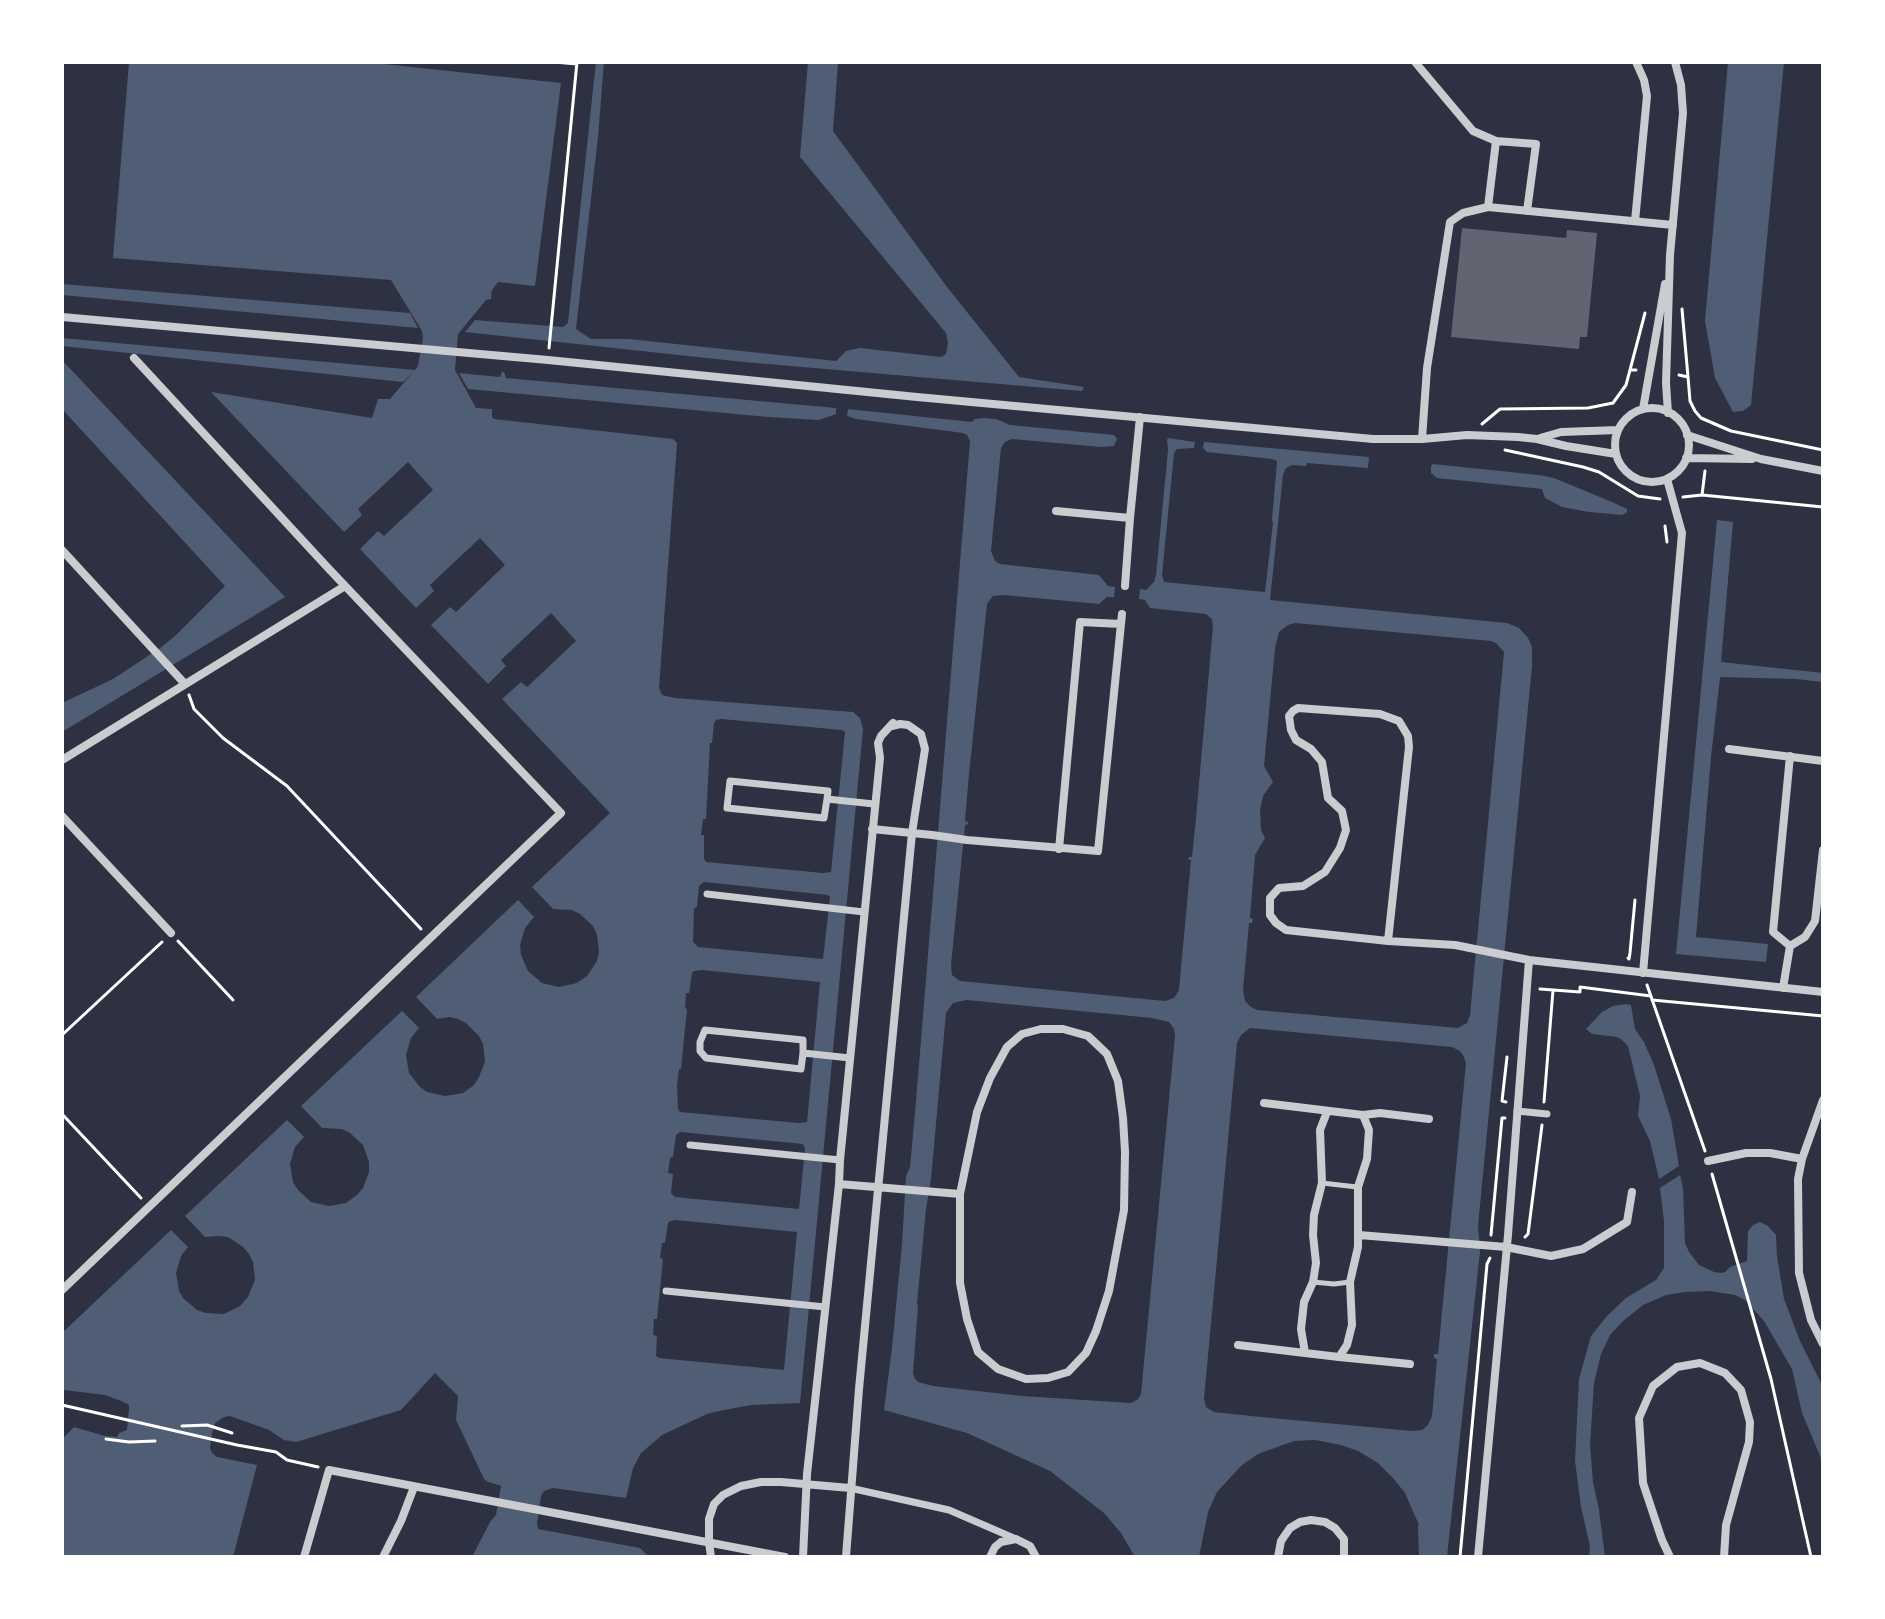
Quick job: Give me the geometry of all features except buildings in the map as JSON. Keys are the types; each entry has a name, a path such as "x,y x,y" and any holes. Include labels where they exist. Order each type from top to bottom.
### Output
{"street":[{"path":"1415,62 1473,131 1496,141 1536,144 1527,211"},
{"path":"1635,221 1647,96 1636,62"},
{"path":"1668,413 1670,255 1683,113 1675,62"},
{"path":"1488,207 1496,141"},
{"path":"1422,439 1427,368 1450,222 1463,213 1488,207 1673,225"},
{"path":"1643,409 1670,255"},
{"path":"62,317 1373,439 1467,435 1537,439 1616,454"},
{"path":"64,1285 150,1207 561,813 134,358"},
{"path":"1654,408 1668,413 1680,422 1687,435 1686,458 1682,467 1667,479 1641,481 1621,466 1615,442 1618,430 1632,414 1643,409 1654,408"},
{"path":"1125,586 1140,417"},
{"path":"1537,439 1561,432 1618,430"},
{"path":"1687,435 1761,459 1823,471"},
{"path":"1686,458 1761,459"},
{"path":"1643,973 1682,533 1667,479"},
{"path":"1056,511 1130,518"},
{"path":"64,556 185,684"},
{"path":"62,760 345,586"},
{"path":"872,829 1098,851 1122,614"},
{"path":"1059,849 1080,622 1121,624"},
{"path":"1388,941 1408,736 1399,721 1380,714 1298,708 1289,716 1291,730 1296,740 1311,749 1322,762 1328,798 1342,811 1346,830 1340,848 1325,872 1303,886 1279,888 1270,898 1270,915 1286,930 1388,941 1455,945 1529,960 1823,992"},
{"path":"803,1557 806,1485 839,1184 880,758 878,743 893,723 892,726 908,725 921,734 925,749 912,833 846,1557"},
{"path":"1729,749 1823,761"},
{"path":"1790,756 1773,932 1790,946"},
{"path":"730,781 828,791 827,799 824,818 727,808 730,781"},
{"path":"827,799 874,804"},
{"path":"62,816 171,933"},
{"path":"1783,988 1790,946 1805,937 1815,921 1823,850"},
{"path":"707,894 864,912"},
{"path":"1478,1557 1529,960"},
{"path":"1041,1029 1063,1029 1088,1036 1107,1054 1118,1081 1125,1152 1124,1210 1109,1291 1096,1331 1086,1353 1068,1372 1048,1378 1026,1379 998,1369 978,1352 960,1283 960,1194 977,1112 990,1078 1007,1047 1022,1034 1041,1029"},
{"path":"705,1030 803,1040 803,1053 801,1069 706,1058 700,1051 700,1042 705,1030"},
{"path":"803,1053 850,1058"},
{"path":"1823,1100 1798,1179 1799,1273 1811,1320 1823,1344"},
{"path":"1264,1103 1327,1112 1380,1113 1429,1119"},
{"path":"1517,1111 1547,1114"},
{"path":"1305,1353 1301,1329 1304,1302 1313,1282 1316,1263 1313,1235 1314,1215 1322,1183 1320,1130 1327,1112"},
{"path":"1339,1357 1347,1345 1352,1325 1350,1282 1359,1235 1358,1187 1367,1159 1369,1130 1363,1115"},
{"path":"690,1145 840,1160"},
{"path":"1708,1161 1746,1153 1770,1153 1802,1159"},
{"path":"839,1184 960,1194"},
{"path":"1359,1235 1506,1247 1551,1256 1583,1249 1627,1222 1632,1192"},
{"path":"666,1291 825,1307"},
{"path":"1238,1345 1410,1364"},
{"path":"1670,1557 1643,1483 1639,1418 1653,1386 1677,1367 1700,1363 1725,1373 1741,1390 1750,1422 1749,1442 1726,1525 1724,1557"},
{"path":"304,1557 329,1470 785,1557"},
{"path":"711,1557 709,1519 714,1504 723,1495 741,1486 761,1482 850,1488 949,1510 1030,1546 1036,1557"},
{"path":"383,1557 414,1487"},
{"path":"1278,1557 1281,1541 1290,1528 1311,1520 1325,1522 1335,1528 1344,1539 1344,1557"},
{"path":"990,1557 1001,1542 1016,1539"}],"lane":[{"path":"1322,1183 1358,1187"},
{"path":"1313,1282 1350,1282"}],"path":[{"path":"549,349 577,63 554,62"},
{"path":"1467,435 1500,409 1588,408 1613,403 1626,385 1630,370 1643,371"},
{"path":"1677,375 1688,377 1690,401 1701,418 1731,431 1823,450"},
{"path":"1588,408 1588,416"},
{"path":"1500,449 1599,472 1638,496 1658,499"},
{"path":"1702,495 1705,466"},
{"path":"1688,497 1702,495 1823,507"},
{"path":"185,684 194,709 223,738 287,786 430,938"},
{"path":"62,1035 171,933 233,1000"},
{"path":"1527,987 1580,992 1580,987 1823,1016"},
{"path":"1648,987 1708,1161 1771,1379 1811,1557"},
{"path":"62,1114 150,1207"},
{"path":"62,1405 276,1452 287,1460 329,1470"},
{"path":"182,1426 207,1425 232,1433"},
{"path":"106,1439 155,1441"}],"water":[{"path":"129,62 365,62 561,83 535,286 498,282 492,290 491,299 486,300 458,334 455,370 476,408 492,409 494,419 673,439 677,443 659,688 662,695 853,712 860,718 863,729 800,1403 751,1405 719,1411 662,1435 641,1453 633,1468 626,1498 553,1488 544,1491 541,1496 538,1529 640,1548 649,1557 472,1557 496,1515 501,1486 484,1479 456,1420 458,1396 435,1373 401,1410 296,1442 284,1440 269,1430 230,1416 215,1423 210,1448 212,1453 217,1457 257,1465 233,1557 62,1557 62,1439 74,1427 117,1437 127,1430 129,1405 105,1395 62,1388 62,1333 171,1230 188,1247 181,1256 176,1273 183,1298 197,1310 206,1313 224,1314 240,1306 248,1297 255,1280 249,1254 228,1237 205,1237 185,1216 287,1120 304,1137 295,1147 290,1164 293,1182 298,1190 311,1202 329,1206 346,1203 357,1195 369,1172 363,1145 342,1129 322,1128 301,1106 402,1011 419,1028 411,1038 406,1055 409,1073 420,1087 445,1096 463,1093 473,1086 485,1062 479,1036 458,1019 437,1019 416,997 518,900 534,917 525,928 520,945 528,971 542,983 559,987 577,983 587,976 599,952 593,926 572,910 553,909 532,887 610,813 502,699 521,682 527,687 576,641 551,613 501,660 506,666 488,684 431,625 450,607 456,612 505,565 480,538 430,585 434,591 416,608 360,549 378,531 384,536 433,490 408,462 358,509 362,515 344,532 211,392 372,418 378,399 390,399 413,372 403,382 62,346 62,338 415,370 422,331 391,280 113,258","holes":["716,720 845,732 831,872 706,862 704,835 701,835 703,819 706,819 710,743","704,882 828,895 823,959 698,947 693,942 694,908 697,907 699,886","694,971 820,982 807,1122 680,1112 677,1085 687,1009 686,993 689,993","680,1132 803,1144 799,1209 675,1197 671,1193 673,1174 668,1173 670,1158 673,1157 676,1135","676,1220 797,1232 784,1370 656,1356 654,1319 657,1319 662,1243 665,1243 668,1223"]},
{"path":"596,62 604,62 576,329 591,339 629,339 836,361 846,351 860,348 941,357 946,354 946,333 800,157 808,62 838,62 833,131 947,287 1019,377 1084,387 1082,391 744,362 465,332 475,320 563,327 568,323"},
{"path":"1728,62 1784,62 1751,405 1743,411 1733,412 1715,378 1705,321"},
{"path":"62,284 410,313 418,328 62,295"},
{"path":"62,360 285,597 62,732 62,703 113,679 160,648 225,586 62,409"},
{"path":"502,372 506,378 836,408 836,414 819,420 768,417 468,389 459,373 500,377"},
{"path":"848,409 972,422 985,418 1010,425 1114,435 1117,439 1114,446 1101,447 1012,439 1001,448 991,551 995,561 1099,575 1108,586 1115,587 1114,597 1107,597 1099,604 1004,595 993,596 987,604 969,774 965,821 968,824 965,825 951,965 952,975 960,981 1165,1001 1174,998 1179,990 1191,860 1188,859 1192,857 1213,627 1212,619 1206,614 1150,608 1145,600 1139,599 1140,589 1146,590 1156,575 1168,438 1195,442 1194,448 1177,449 1174,453 1162,575 1164,582 1265,592 1277,461 1207,452 1203,448 1204,442 1369,457 1368,468 1307,463 1306,466 1286,468 1270,600 1507,623 1519,628 1528,638 1532,647 1532,666 1478,1226 1480,1252 1447,1557 1419,1557 1419,1525 1405,1493 1378,1463 1341,1445 1315,1440 1294,1441 1258,1454 1242,1465 1217,1492 1208,1512 1199,1557 1135,1557 1104,1513 1050,1471 967,1433 884,1410 906,1176 910,1167 915,1113 970,441 963,433 847,416","holes":["1295,623 1491,641 1504,652 1470,1015 1467,1023 1458,1028 1257,1010 1245,1001 1243,990 1249,923 1253,919 1250,918 1255,855 1265,838 1261,830 1260,810 1263,796 1273,782 1264,766 1275,648 1279,632","966,1000 1152,1018 1169,1022 1174,1029 1141,1394 1131,1403 1022,1396 933,1386 915,1379 917,1303 926,1209 946,1013 953,1003","1250,1028 1452,1047 1463,1055 1466,1063 1438,1354 1434,1354 1437,1359 1432,1416 1422,1430 1214,1412 1206,1407 1204,1399 1237,1043"]},
{"path":"1433,464 1554,478 1612,502 1627,509 1627,512 1622,515 1562,507 1545,498 1542,489 1437,478 1431,473"},
{"path":"1717,520 1733,522 1721,662 1823,673 1823,682 1720,677 1696,937 1768,944 1766,962 1676,954"},
{"path":"1631,1005 1635,1029 1654,1065 1671,1119 1679,1166 1659,1179 1650,1141 1638,1116 1640,1096 1628,1046 1617,1037 1592,1034 1586,1029 1602,1012"},
{"path":"1680,1175 1685,1243 1699,1265 1721,1273 1747,1261 1748,1231 1760,1222 1776,1235 1784,1299 1823,1387 1823,1463 1802,1413 1792,1369 1764,1321 1745,1300 1710,1291 1666,1295 1643,1305 1623,1321 1610,1335 1601,1354 1594,1383 1590,1445 1605,1557 1589,1557 1590,1546 1575,1461 1579,1379 1591,1336 1626,1298 1656,1280 1664,1268 1660,1188"}]}
